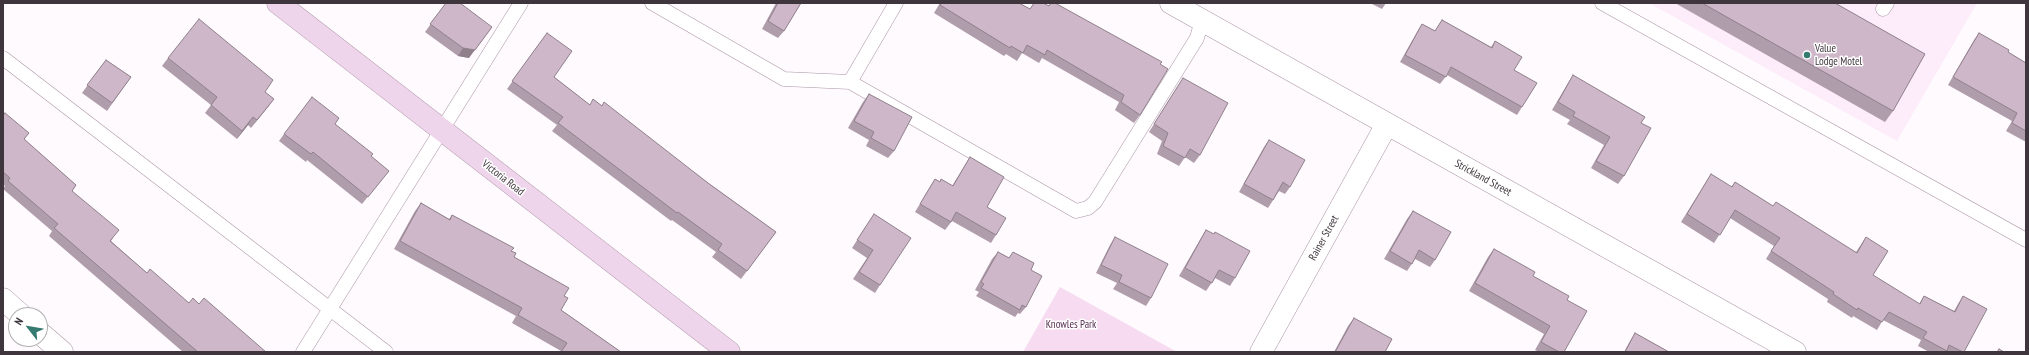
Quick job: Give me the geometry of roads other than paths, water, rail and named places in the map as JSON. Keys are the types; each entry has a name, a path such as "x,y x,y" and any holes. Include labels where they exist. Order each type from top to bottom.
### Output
{"street":[{"name":"Victoria Road","path":"278,3 729,352"},
{"name":"Strickland Street","path":"1171,3 1795,352"},
{"name":"Rainer Street","path":"1261,352 1387,124"},
{"path":"3,299 12,307"},
{"path":"48,339 62,352"}],"lane":[{"path":"303,352 521,3"},
{"path":"652,3 784,78 850,82 1076,211 1088,208 1095,202 1197,38 1202,20"},
{"path":"850,82 896,3"},
{"path":"1602,3 2026,240"},
{"path":"3,58 386,352"}],"place":[{"name":"Value Lodge Motel","path":"1807,55"}],"park label":[{"name":"Knowles Park","path":"1071,325"}]}
